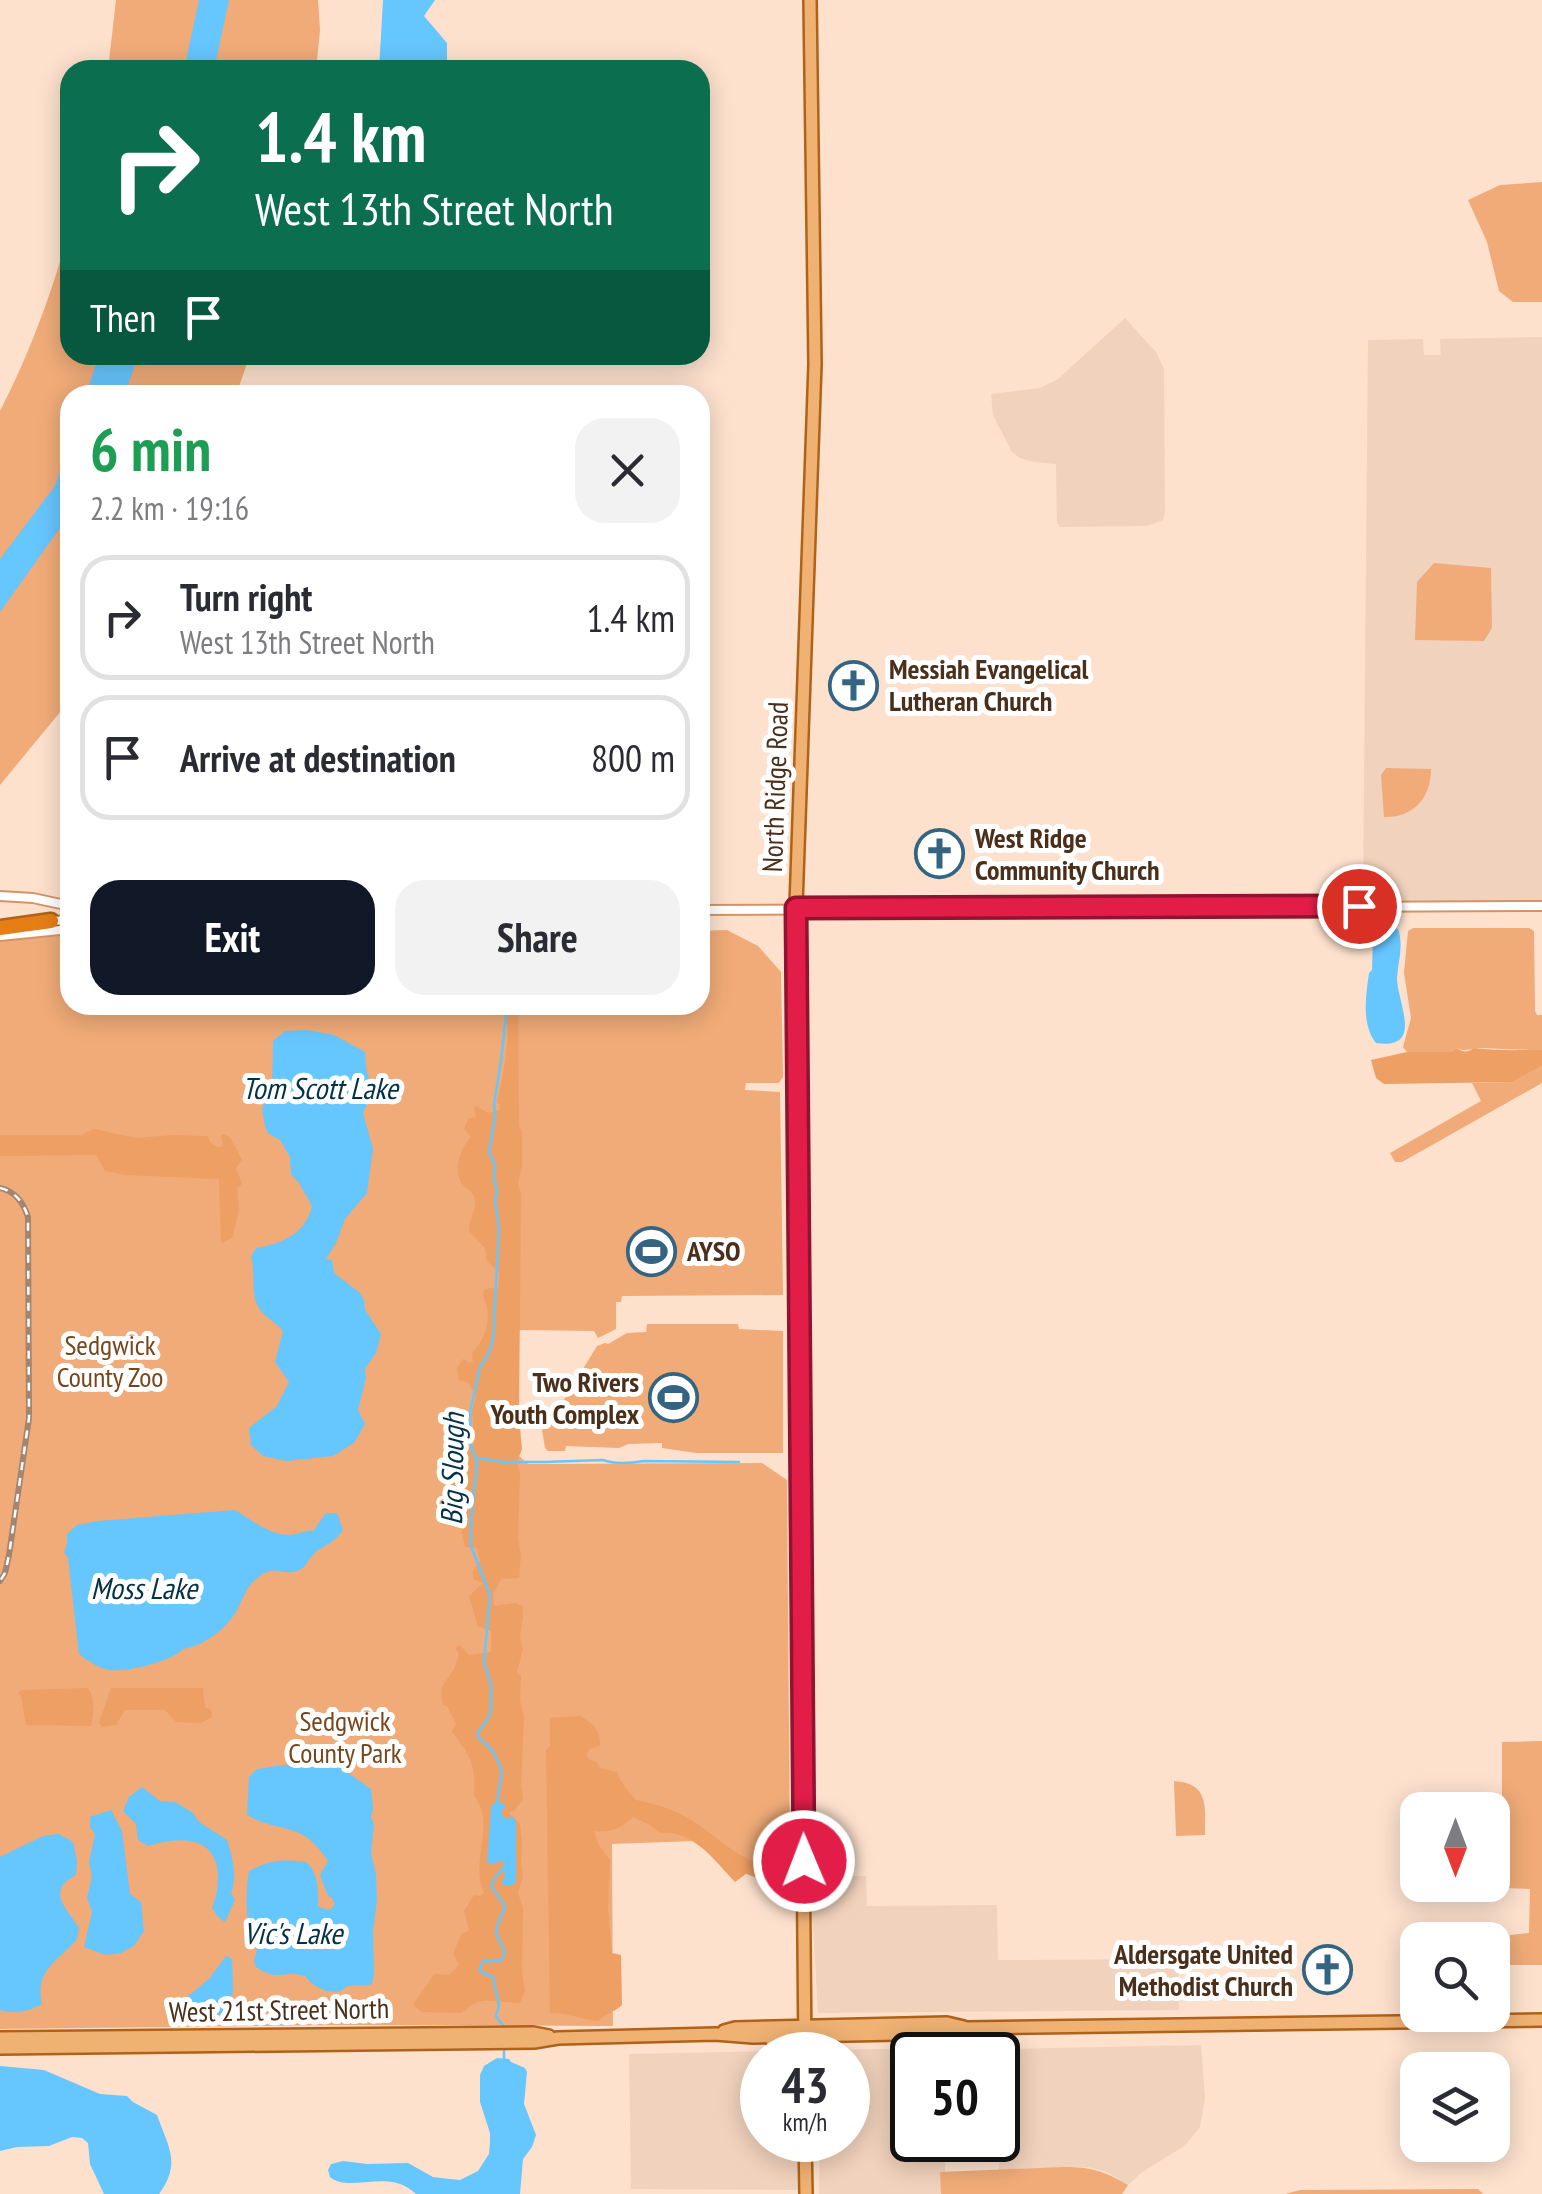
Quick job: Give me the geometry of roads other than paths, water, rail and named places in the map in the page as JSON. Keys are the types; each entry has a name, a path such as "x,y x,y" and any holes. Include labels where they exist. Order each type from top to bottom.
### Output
{"highway":[{"path":"0,925 51,920"}],"main road":[{"name":"North Ridge Road","path":"804,2032 796,908 816,364 810,0"},
{"name":"West 21st Street North","path":"870,2035 947,2033 967,2028 1542,2020"},
{"name":"West 21st Street North","path":"715,2034 735,2028 804,2032 946,2022 967,2028"},
{"name":"West 21st Street North","path":"0,2048 740,2036"},
{"name":"West 21st Street North","path":"0,2038 482,2038"},
{"path":"806,2162 806,2194"}],"street":[{"path":"0,896 60,904"},
{"path":"710,910 1542,906"},
{"path":"51,920 60,920"},
{"path":"0,936 60,930"}],"water":[{"path":"199,0 229,0 216,60 186,60"},
{"path":"383,0 435,0 424,16 447,43 447,60 380,60"},
{"path":"96,365 135,365 128,385 89,385"},
{"path":"60,471 60,528 0,612 0,559 55,486"},
{"path":"1384,926 1398,929 1401,941 1397,978 1405,1022 1400,1039 1376,1043 1368,1027 1366,1009 1373,933"},
{"name":"Tom Scott Lake","path":"285,1031 334,1035 365,1052 373,1093 363,1113 373,1149 367,1193 345,1219 326,1259 332,1260 334,1273 360,1293 365,1310 381,1334 376,1353 365,1369 358,1410 365,1424 354,1443 333,1456 286,1461 263,1456 251,1445 249,1428 277,1406 289,1382 275,1362 283,1331 256,1302 251,1257 256,1248 274,1244 298,1231 312,1206 291,1174 290,1157 280,1140 265,1127 262,1108 272,1089 273,1041"},
{"name":"Moss Lake","path":"235,1510 268,1530 289,1535 313,1531 326,1513 337,1513 343,1530 300,1570 271,1571 256,1579 228,1622 199,1644 159,1662 117,1670 97,1666 79,1654 68,1558 64,1552 67,1534 77,1525 98,1521"},
{"name":"Vic's Lake","path":"284,1765 341,1768 371,1789 371,1853 377,1900 372,1984 331,1992 305,1976 270,1974 256,1967 257,1950 247,1912 249,1871 277,1861 306,1862 315,1876 318,1906 330,1910 335,1904 320,1875 328,1861 318,1848 300,1833 247,1815 249,1777 257,1769"},
{"path":"142,1787 160,1801 175,1802 193,1813 199,1822 227,1840 234,1873 231,1893 235,1900 225,1922 212,1908 218,1877 208,1850 189,1841 148,1846 138,1840 136,1824 123,1811 129,1797"},
{"path":"501,1802 506,1806 502,1816 512,1816 516,1821 516,1882 511,1886 502,1883 505,1874 501,1869 505,1863 487,1862 492,1804"},
{"path":"111,1810 122,1831 130,1894 141,1902 144,1931 134,1946 106,1955 84,1947 92,1912 87,1897 95,1834 90,1817"},
{"path":"59,1834 73,1842 77,1861 76,1875 67,1881 60,1894 79,1928 77,1939 45,1974 40,1992 42,2004 22,2011 0,2010 0,1857 43,1836"},
{"path":"226,1956 232,1959 230,2014 188,2016 176,2012 209,1979"},
{"path":"497,2058 509,2059 527,2072 524,2104 536,2135 523,2159 520,2194 416,2194 394,2182 348,2183 330,2177 331,2164 343,2161 408,2163 433,2177 460,2180 478,2171 489,2154 490,2142 480,2102 480,2075 484,2066"},
{"path":"0,2066 44,2070 100,2094 127,2096 157,2115 171,2155 170,2173 159,2194 104,2194 90,2164 88,2143 82,2138 0,2151"}],"waterway":[{"name":"Big Slough","path":"497,1803 502,1771 493,1751 478,1737 491,1709 491,1685 484,1661 490,1595 471,1546 477,1463 471,1445 470,1412 480,1367 493,1340 499,1229 495,1165 489,1152 506,1015"},
{"path":"478,1458 503,1462 739,1462"},
{"name":"Big Slough","path":"502,1870 491,1886 505,1906 496,1929 505,1952 501,1961 483,1961 480,1969 493,1977 499,2005 496,2016 504,2027"},
{"name":"Big Slough","path":"504,2045 504,2059"}],"railway":[{"path":"0,1188 18,1198 28,1217 29,1418 9,1555 0,1581"}],"place":[{"name":"Messiah Evangelical Lutheran Church","path":"854,685"},
{"name":"West Ridge Community Church","path":"940,854"},
{"name":"AYSO","path":"652,1251"},
{"name":"Two Rivers Youth Complex","path":"674,1398"},
{"name":"Aldersgate United Methodist Church","path":"1328,1970"}],"park label":[{"name":"Sedgwick County Zoo","path":"110,1361"},
{"name":"Sedgwick County Park","path":"345,1737"}]}
